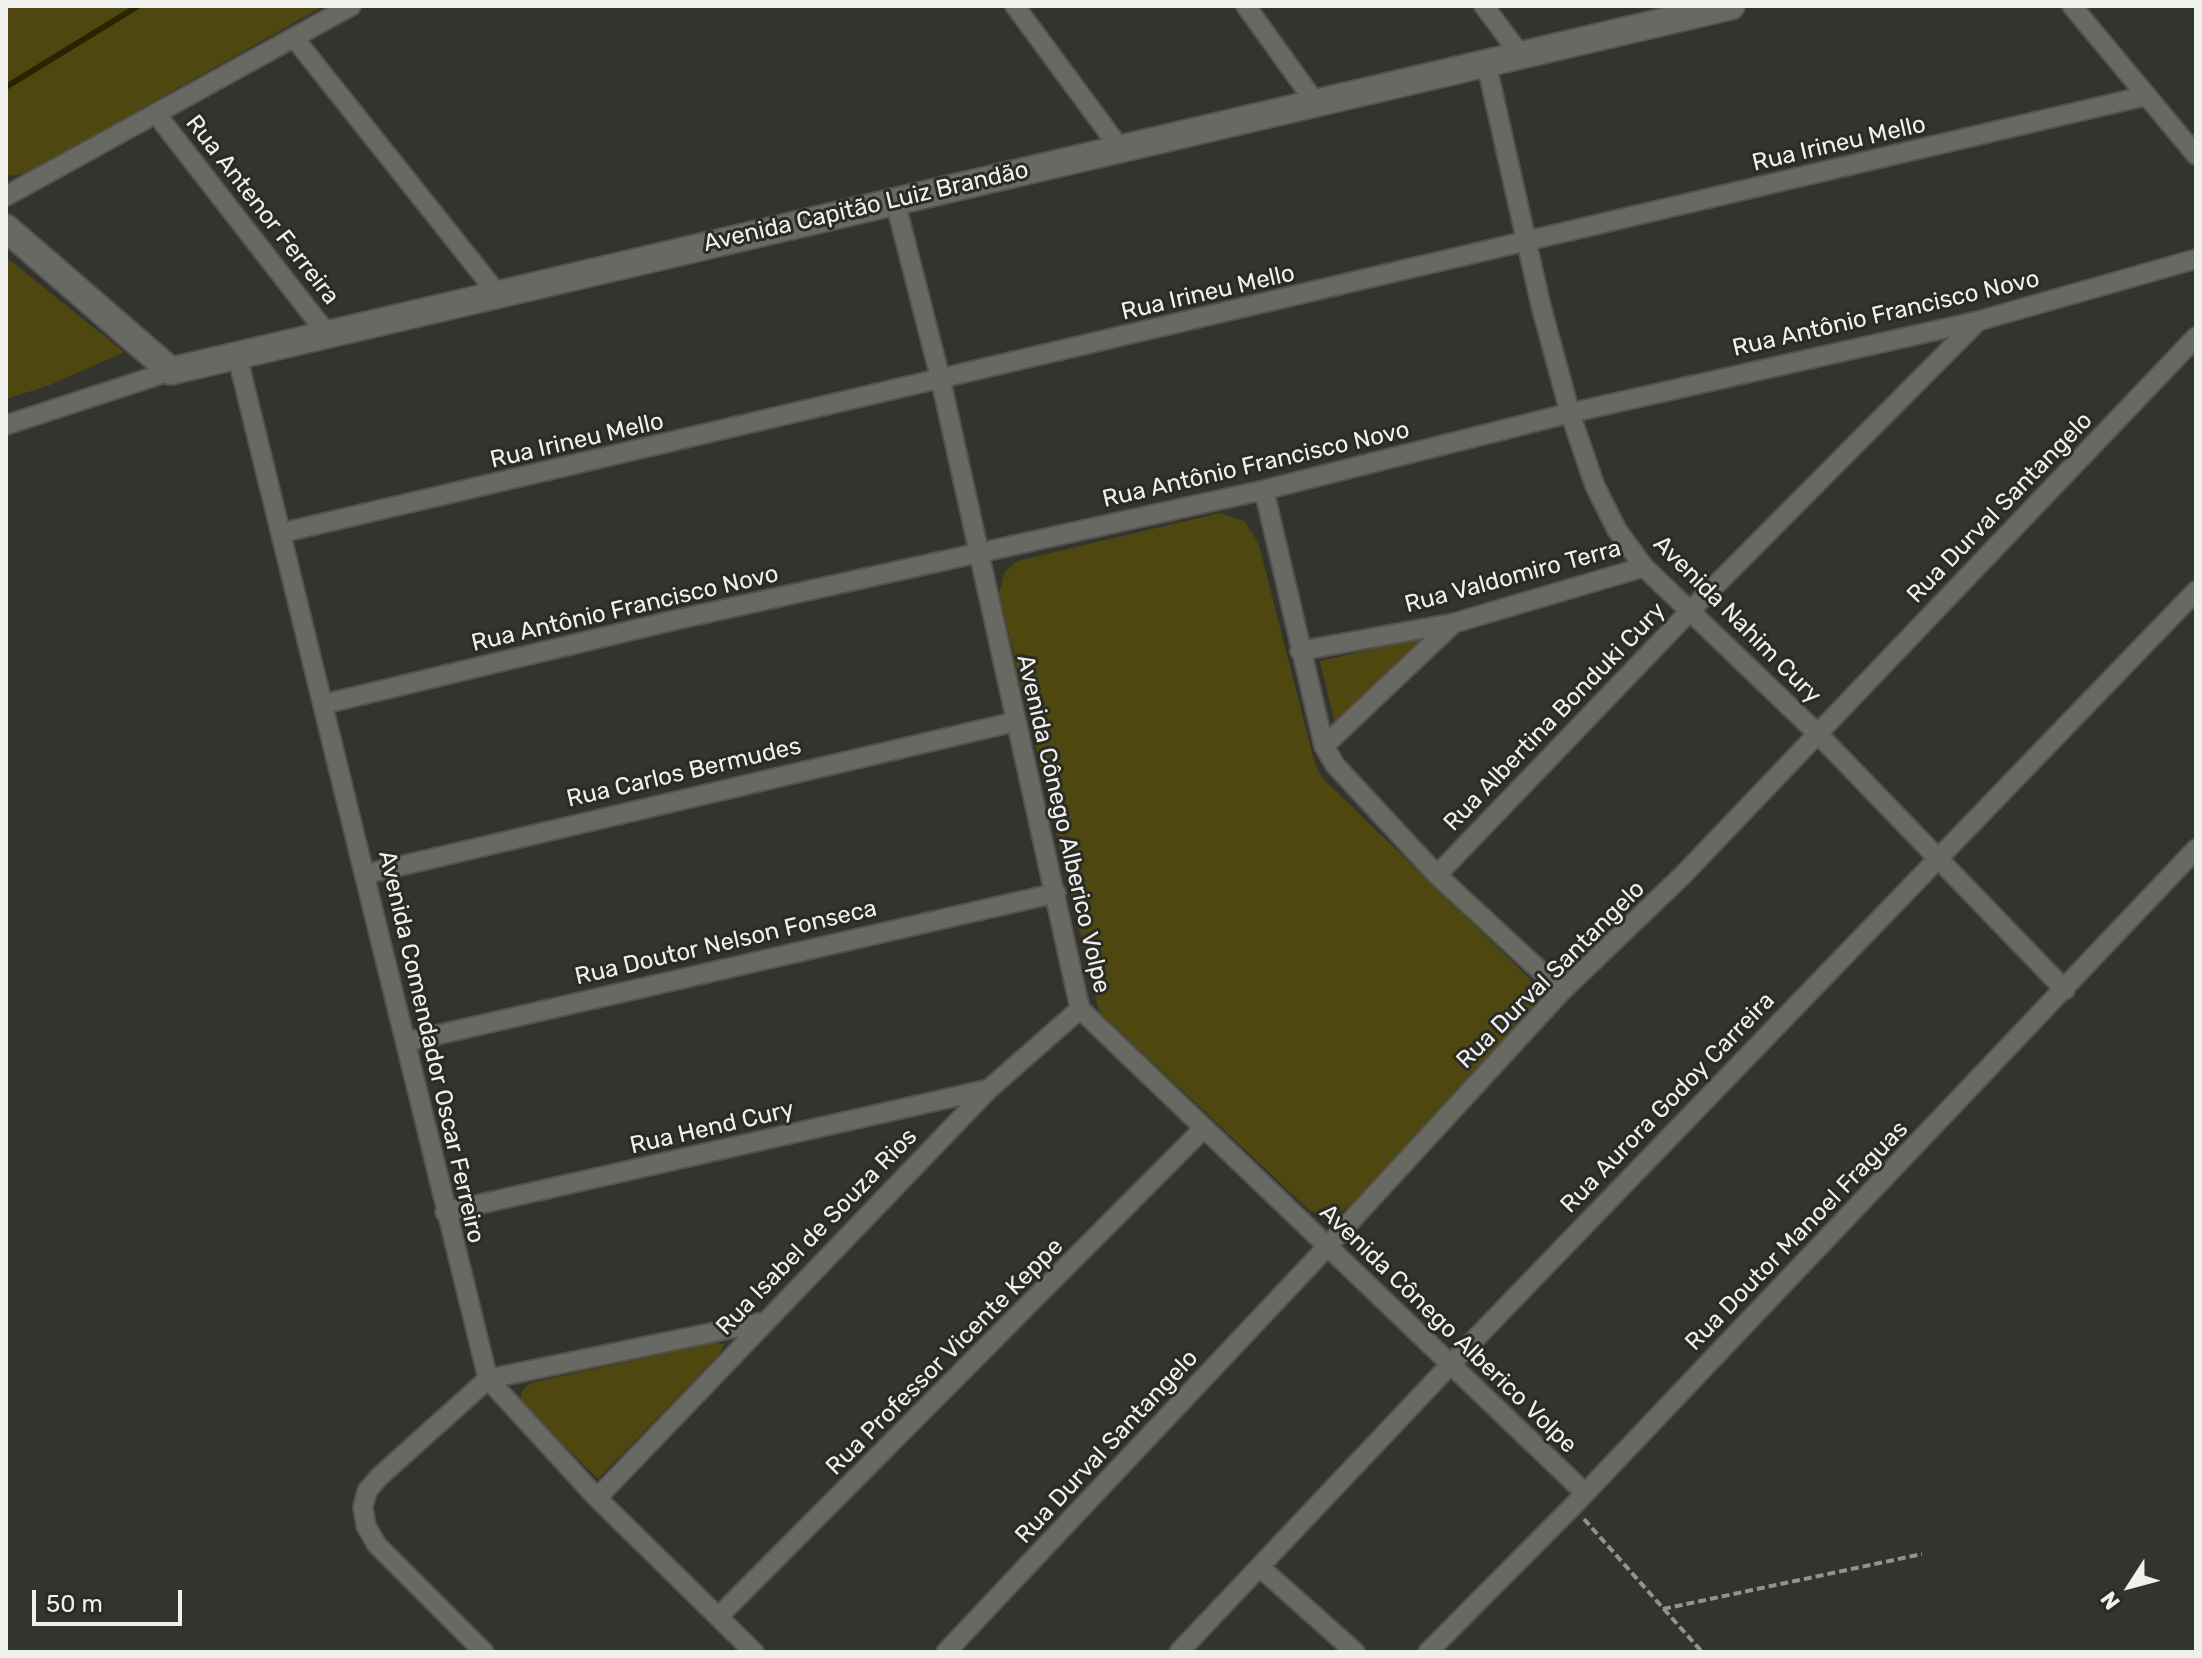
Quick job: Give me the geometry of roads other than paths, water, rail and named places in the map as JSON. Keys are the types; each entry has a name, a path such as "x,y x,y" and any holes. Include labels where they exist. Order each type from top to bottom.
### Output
{"main road":[{"name":"Avenida Capitão Luiz Brandão","path":"171,371 1723,7"},
{"path":"6,228 171,371"}],"street":[{"path":"6,196 351,6"},
{"path":"1015,6 1119,147"},
{"path":"1246,6 1315,102"},
{"path":"1484,6 1519,53"},
{"path":"2072,6 2196,155"},
{"path":"295,39 497,293"},
{"name":"Avenida Nahim Cury","path":"1486,62 1570,413 1595,486 1617,530 1644,567 1818,734 2065,990"},
{"name":"Rua Irineu Mello","path":"281,533 941,381 2145,96"},
{"name":"Rua Antenor Ferreira","path":"157,115 328,335"},
{"name":"Avenida Cônego Alberico Volpe","path":"895,201 941,381 1014,722 1056,893 1080,1009 1449,1366 1579,1500"},
{"name":"Rua Antônio Francisco Novo","path":"324,704 675,620 1264,490 1570,413 1978,321 2196,259"},
{"name":"Rua Albertina Bonduki Cury","path":"1437,875 1691,610 1978,321"},
{"name":"Rua Durval Santangelo","path":"946,1652 1327,1247 1562,991 1683,875 2196,337"},
{"name":"Avenida Comendador Oscar Ferreiro","path":"237,355 488,1379 597,1498 754,1652"},
{"name":"Avenida Capitão Luiz Brandão","path":"6,425 171,371"},
{"path":"1264,490 1324,746 1335,765 1437,875 1562,991"},
{"name":"Rua Valdomiro Terra","path":"1300,651 1454,623 1644,567"},
{"name":"Rua Aurora Godoy Carreira","path":"1179,1652 1262,1569 1449,1366 2196,591"},
{"path":"1324,746 1454,623"},
{"name":"Rua Carlos Bermudes","path":"366,874 1014,722"},
{"name":"Rua Doutor Manoel Fraguas","path":"1428,1652 1579,1500 2196,849"},
{"name":"Rua Doutor Nelson Fonseca","path":"406,1042 1056,893"},
{"name":"Rua Isabel de Souza Rios","path":"597,1498 989,1089 1080,1009"},
{"name":"Rua Hend Cury","path":"445,1212 989,1089"},
{"name":"Rua Professor Vicente Keppe","path":"718,1617 1204,1128"},
{"path":"484,1652 377,1545 366,1526 363,1507 367,1491 488,1379 763,1322"},
{"path":"1262,1569 1355,1652"}],"waterway":[{"path":"6,87 138,6"}]}
